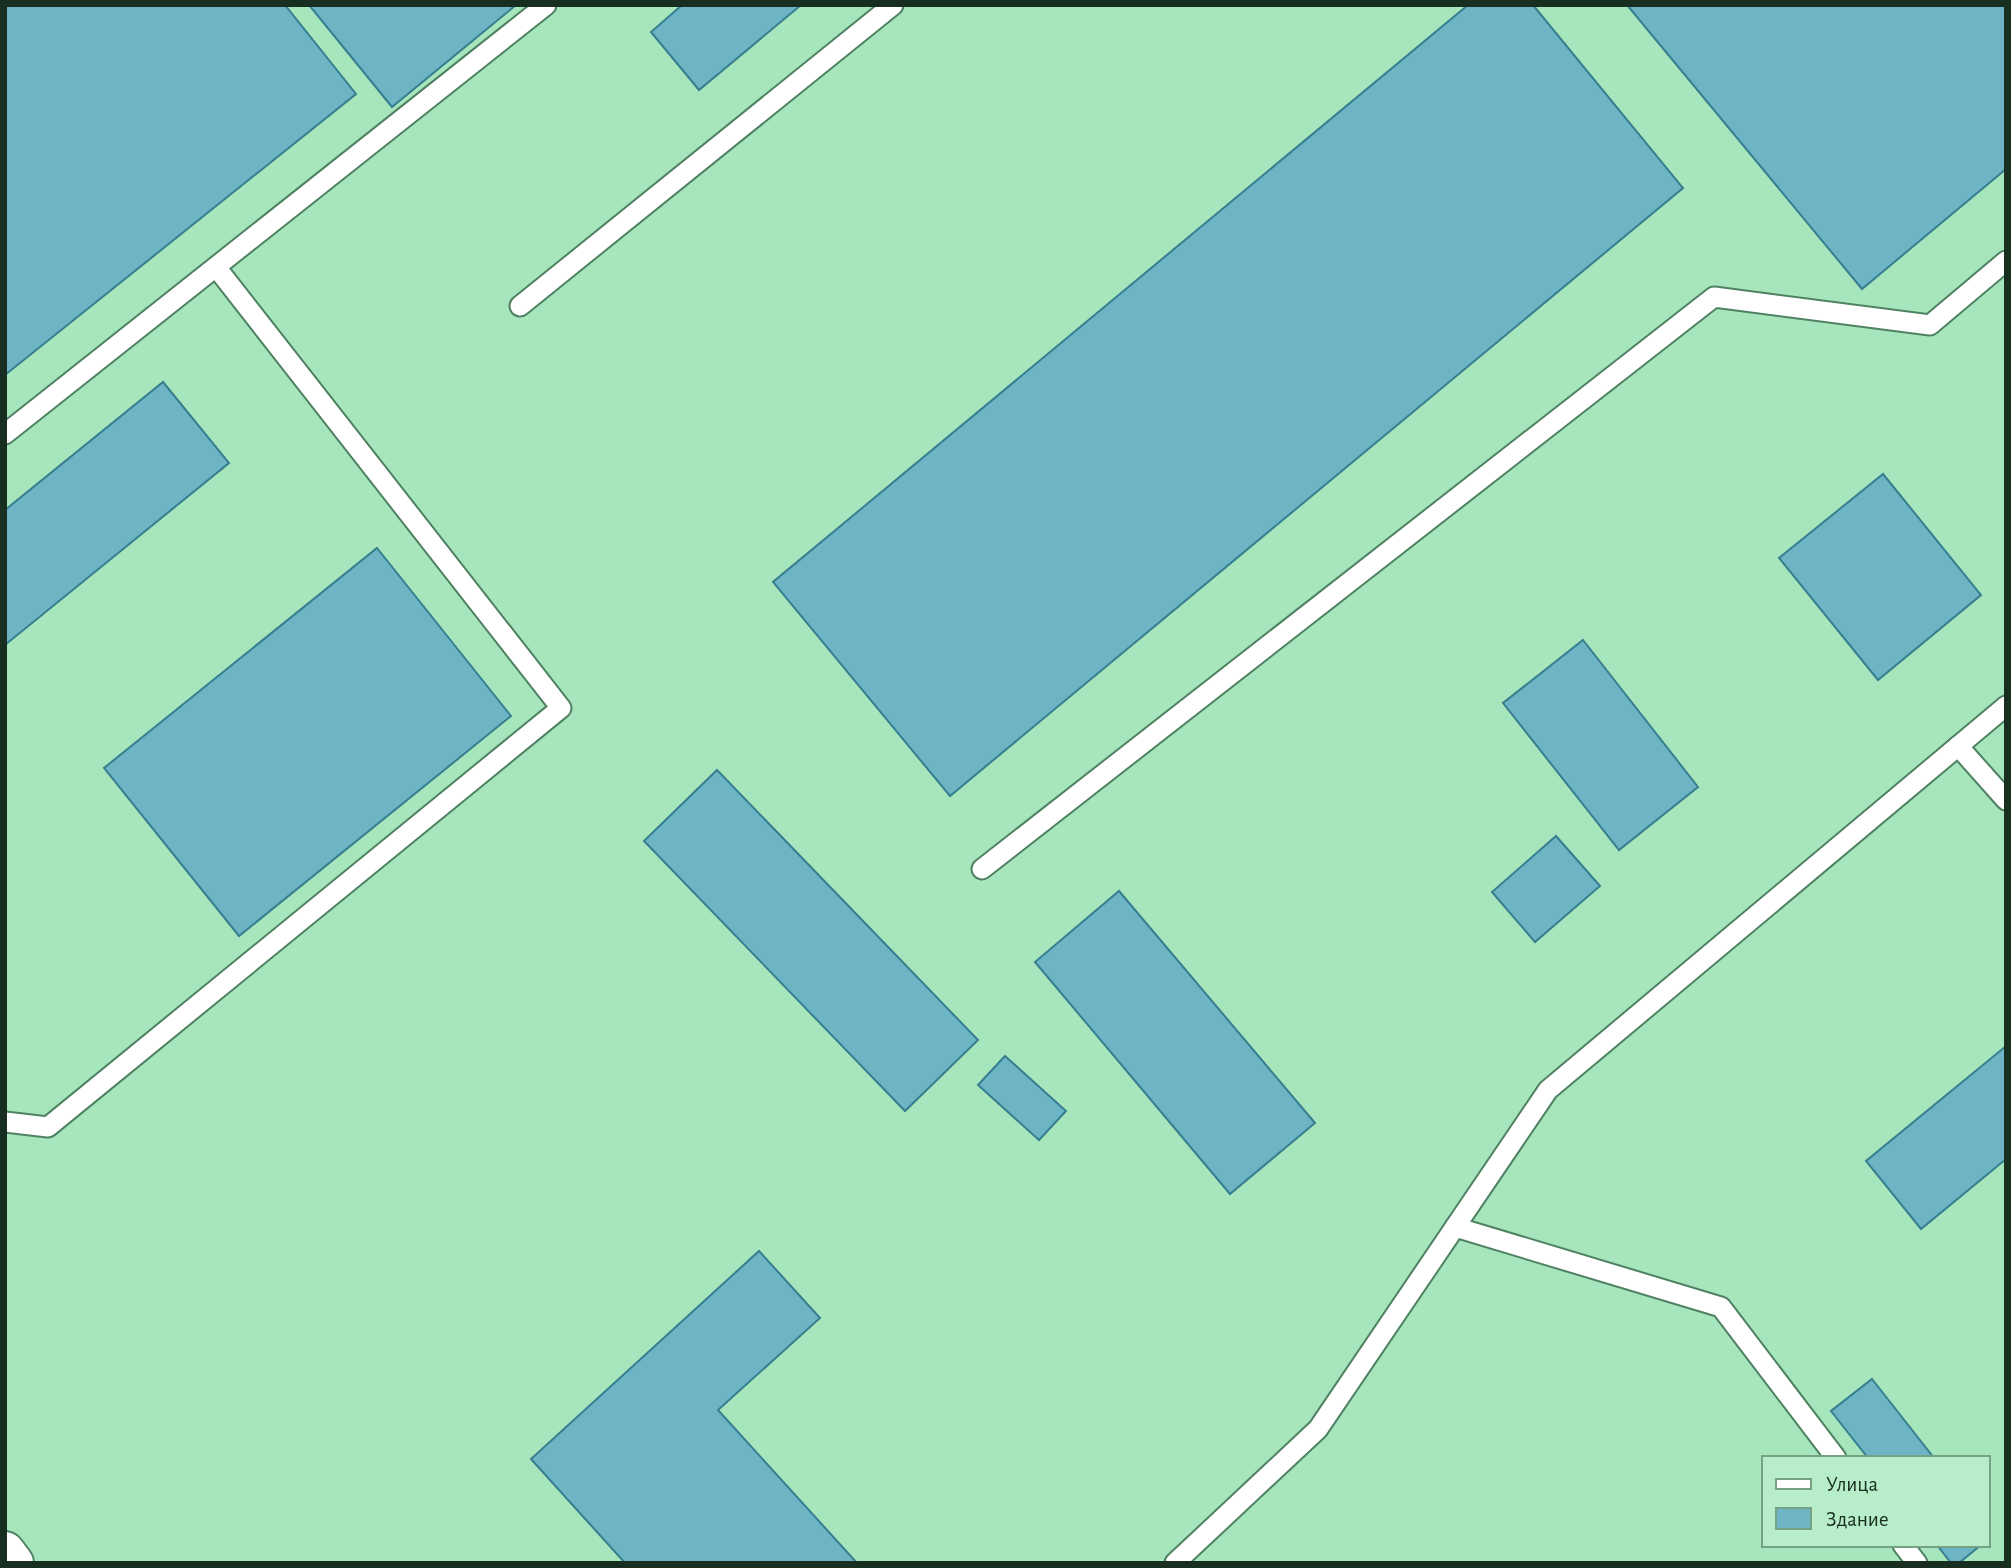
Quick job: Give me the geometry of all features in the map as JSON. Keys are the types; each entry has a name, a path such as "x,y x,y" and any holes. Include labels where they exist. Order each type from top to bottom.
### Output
{"street":[{"path":"5,1551 14,1563"}],"lane":[{"path":"5,434 546,5"},
{"path":"520,306 893,5"},
{"path":"982,869 1714,297 1930,325 2006,261"},
{"path":"5,1122 48,1127 561,708 216,267"},
{"path":"1175,1563 1318,1429 1548,1090 2006,706"},
{"path":"1958,746 2006,800"},
{"path":"1455,1227 1721,1307 1834,1456"},
{"path":"1905,1547 1917,1563"}],"shaded area":[{"path":"5,5 2006,5 2006,1563 5,1563"}],"building":[{"path":"5,5 285,5 356,94 5,375"},
{"path":"309,5 516,5 392,107"},
{"path":"682,5 801,5 699,90 651,32"},
{"path":"1468,5 1533,5 1683,188 950,796 773,582"},
{"path":"1627,5 2006,5 2006,169 1862,289"},
{"path":"163,382 229,463 5,645 5,510"},
{"path":"1883,474 1981,595 1878,680 1779,558"},
{"path":"377,548 511,716 239,936 104,768"},
{"path":"1583,640 1698,787 1619,850 1503,703"},
{"path":"717,770 978,1040 905,1111 644,841"},
{"path":"1556,836 1600,886 1535,942 1492,892"},
{"path":"1119,891 1315,1123 1230,1194 1035,962"},
{"path":"2006,1046 2006,1159 1921,1229 1866,1161"},
{"path":"1005,1056 1066,1111 1039,1140 978,1085"},
{"path":"759,1251 820,1318 718,1410 857,1563 625,1563 531,1459"},
{"path":"1872,1379 1932,1456 1866,1456 1831,1411"},
{"path":"1939,1547 1979,1547 1959,1563 1951,1563"}]}
